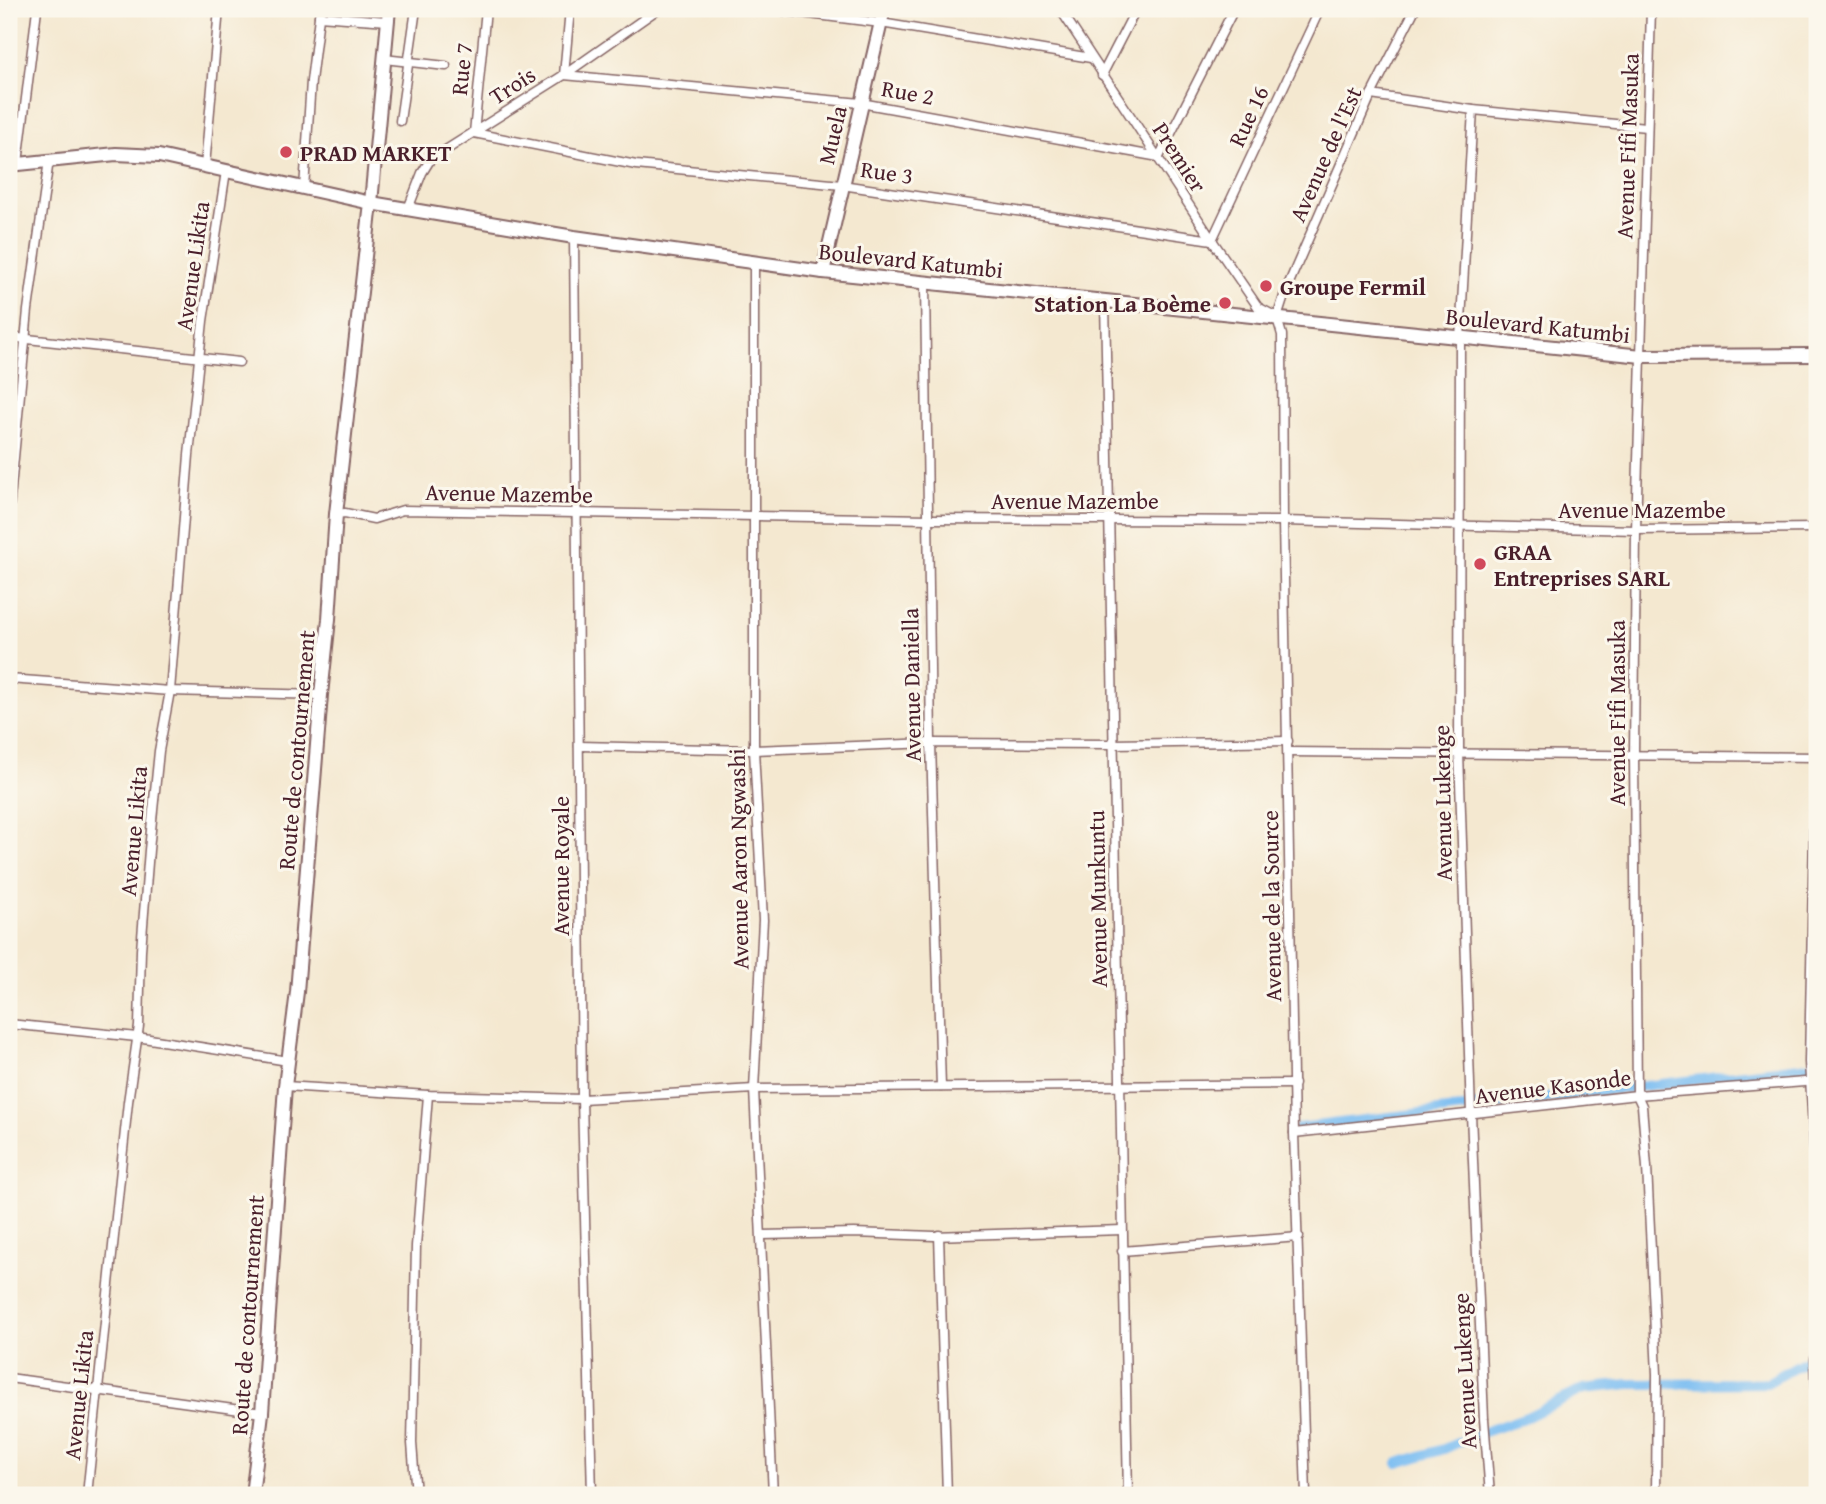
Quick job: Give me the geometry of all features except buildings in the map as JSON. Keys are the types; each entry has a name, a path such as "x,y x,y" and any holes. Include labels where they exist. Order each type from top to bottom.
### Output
{"street":[{"path":"13,164 37,9"},
{"path":"205,166 219,9"},
{"path":"400,121 416,9"},
{"name":"Rue 7","path":"474,133 486,9"},
{"path":"564,75 570,9"},
{"name":"Trois","path":"408,209 430,160 564,75 650,11 658,9"},
{"path":"769,9 881,23 1091,58"},
{"name":"Muela","path":"823,272 884,9"},
{"name":"Premier","path":"1060,9 1258,307 1277,318"},
{"path":"1102,75 1136,9"},
{"path":"1159,157 1234,9"},
{"name":"Rue 16","path":"1212,240 1320,9"},
{"name":"Avenue de l'Est","path":"1277,318 1286,290 1371,95 1415,9"},
{"name":"Avenue Fifi Masuka","path":"1651,9 1636,530 1634,755 1637,1095 1642,1106 1647,1167 1657,1374 1656,1495"},
{"path":"304,188 319,13 389,15"},
{"name":"Route de contournement","path":"253,1495 262,1413 285,1086 297,992 329,619 335,514 371,203 389,15"},
{"path":"384,59 446,66"},
{"name":"Rue 2","path":"564,75 861,103 1159,157"},
{"path":"1371,95 1473,110 1646,127"},
{"name":"Avenue Lukenge","path":"1473,110 1460,339 1459,752 1471,1114 1484,1419 1490,1495"},
{"name":"Rue 3","path":"474,133 636,165 842,185 1212,240"},
{"name":"Boulevard Katumbi","path":"13,164 116,154 159,156 371,203 574,237 823,272 1642,356 1817,355"},
{"path":"9,510 25,339 49,160"},
{"name":"Avenue Likita","path":"87,1495 137,1037 149,850 159,751 170,691 199,358 226,171"},
{"name":"Avenue Royale","path":"574,237 582,1099 592,1495"},
{"name":"Avenue Aaron Ngwashi","path":"754,263 754,750 763,920 754,1089 774,1495"},
{"name":"Avenue Daniella","path":"925,283 931,743 941,1087"},
{"name":"Avenue Munkuntu","path":"1105,302 1128,1495"},
{"name":"Avenue de la Source","path":"1277,318 1282,335 1294,1133 1306,1495"},
{"path":"1817,327 1817,452"},
{"path":"9,337 240,362"},
{"name":"Avenue Mazembe","path":"335,514 345,513 374,519 403,510 929,519 1283,521 1636,530 1817,528"},
{"path":"9,679 170,691 321,695"},
{"path":"1817,692 1809,1062 1817,1195"},
{"path":"579,746 754,750 931,743 1288,741"},
{"path":"1288,751 1817,757"},
{"path":"9,1024 137,1037 288,1062"},
{"name":"Avenue Kasonde","path":"1294,1133 1637,1095 1812,1079"},
{"path":"285,1086 428,1095 582,1099 754,1089 1294,1084"},
{"path":"416,1495 412,1443 416,1246 428,1095"},
{"path":"761,1235 854,1233 939,1236 1122,1230"},
{"path":"939,1236 947,1495"},
{"path":"1122,1251 1299,1237"},
{"path":"1817,1333 1817,1402"},
{"path":"9,1378 262,1413"}],"waterway":[{"path":"1299,1128 1817,1065"},
{"path":"1398,1463 1444,1449 1527,1417 1584,1389 1629,1384 1767,1383 1817,1354"}],"place":[{"name":"PRAD MARKET","path":"286,152"},
{"name":"Groupe Fermil","path":"1266,286"},
{"name":"Station La Boème","path":"1225,303"},
{"name":"GRAA Entreprises SARL","path":"1480,564"}]}
